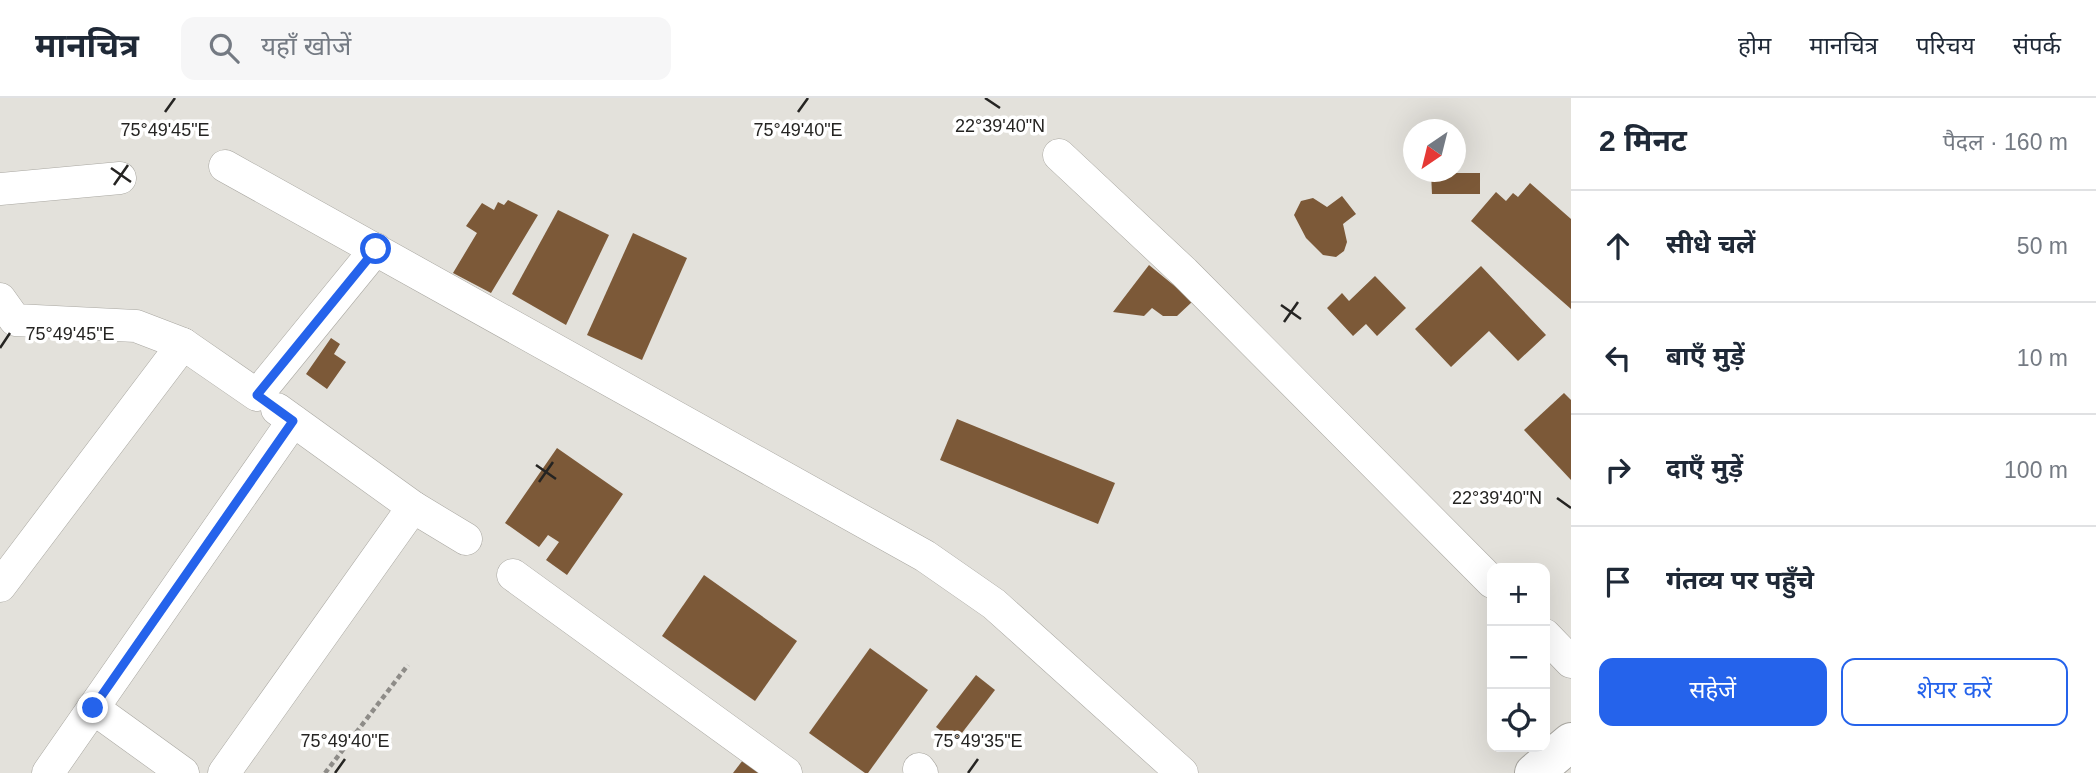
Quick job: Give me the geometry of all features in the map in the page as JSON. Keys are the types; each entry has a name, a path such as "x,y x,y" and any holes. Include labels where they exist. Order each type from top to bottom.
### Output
{"main road":[{"path":"1534,773 1571,742"}],"street":[{"path":"1059,155 1184,272 1487,577"},
{"path":"225,166 925,556 994,604 1182,773"},
{"path":"0,189 120,178"},
{"path":"257,395 376,249"},
{"path":"0,299 15,320 136,326 183,344 413,507 466,539"},
{"path":"0,586 183,344"},
{"path":"48,773 293,421"},
{"path":"224,773 413,507"},
{"path":"513,575 786,773"},
{"path":"1550,640 1571,662"},
{"path":"93,708 183,773"}],"path":[{"path":"325,773 408,665"}],"building":[{"path":"1466,173 1480,173 1480,194 1432,194 1431,182 1466,182"},
{"path":"1530,183 1571,219 1571,309 1471,221 1496,192 1506,201 1513,193 1518,197"},
{"path":"1342,196 1356,214 1343,224 1347,242 1344,251 1336,257 1323,255 1306,238 1294,215 1301,201 1313,198 1327,207"},
{"path":"508,200 538,215 491,293 453,273 477,233 466,226 482,203 494,210 498,202 504,205"},
{"path":"558,210 609,235 566,325 512,294"},
{"path":"633,233 687,258 642,360 587,335"},
{"path":"1149,265 1193,301 1177,316 1163,316 1152,308 1144,316 1113,312"},
{"path":"1481,266 1546,335 1518,361 1489,331 1451,367 1415,329"},
{"path":"1375,276 1406,308 1377,336 1366,324 1353,336 1327,308 1342,293 1349,301"},
{"path":"331,338 340,344 334,354 346,362 327,389 306,374"},
{"path":"1564,393 1571,400 1571,480 1524,430"},
{"path":"957,419 1115,483 1098,524 940,460"},
{"path":"557,448 623,494 567,575 546,560 559,542 548,535 539,547 505,523"},
{"path":"704,575 797,641 755,701 662,636"},
{"path":"870,648 928,690 868,773 865,773 809,733"},
{"path":"976,675 995,690 955,742 936,727"},
{"path":"746,756 767,773 733,773"}],"route":[{"path":"93,708 293,421 257,395 376,249"}]}
